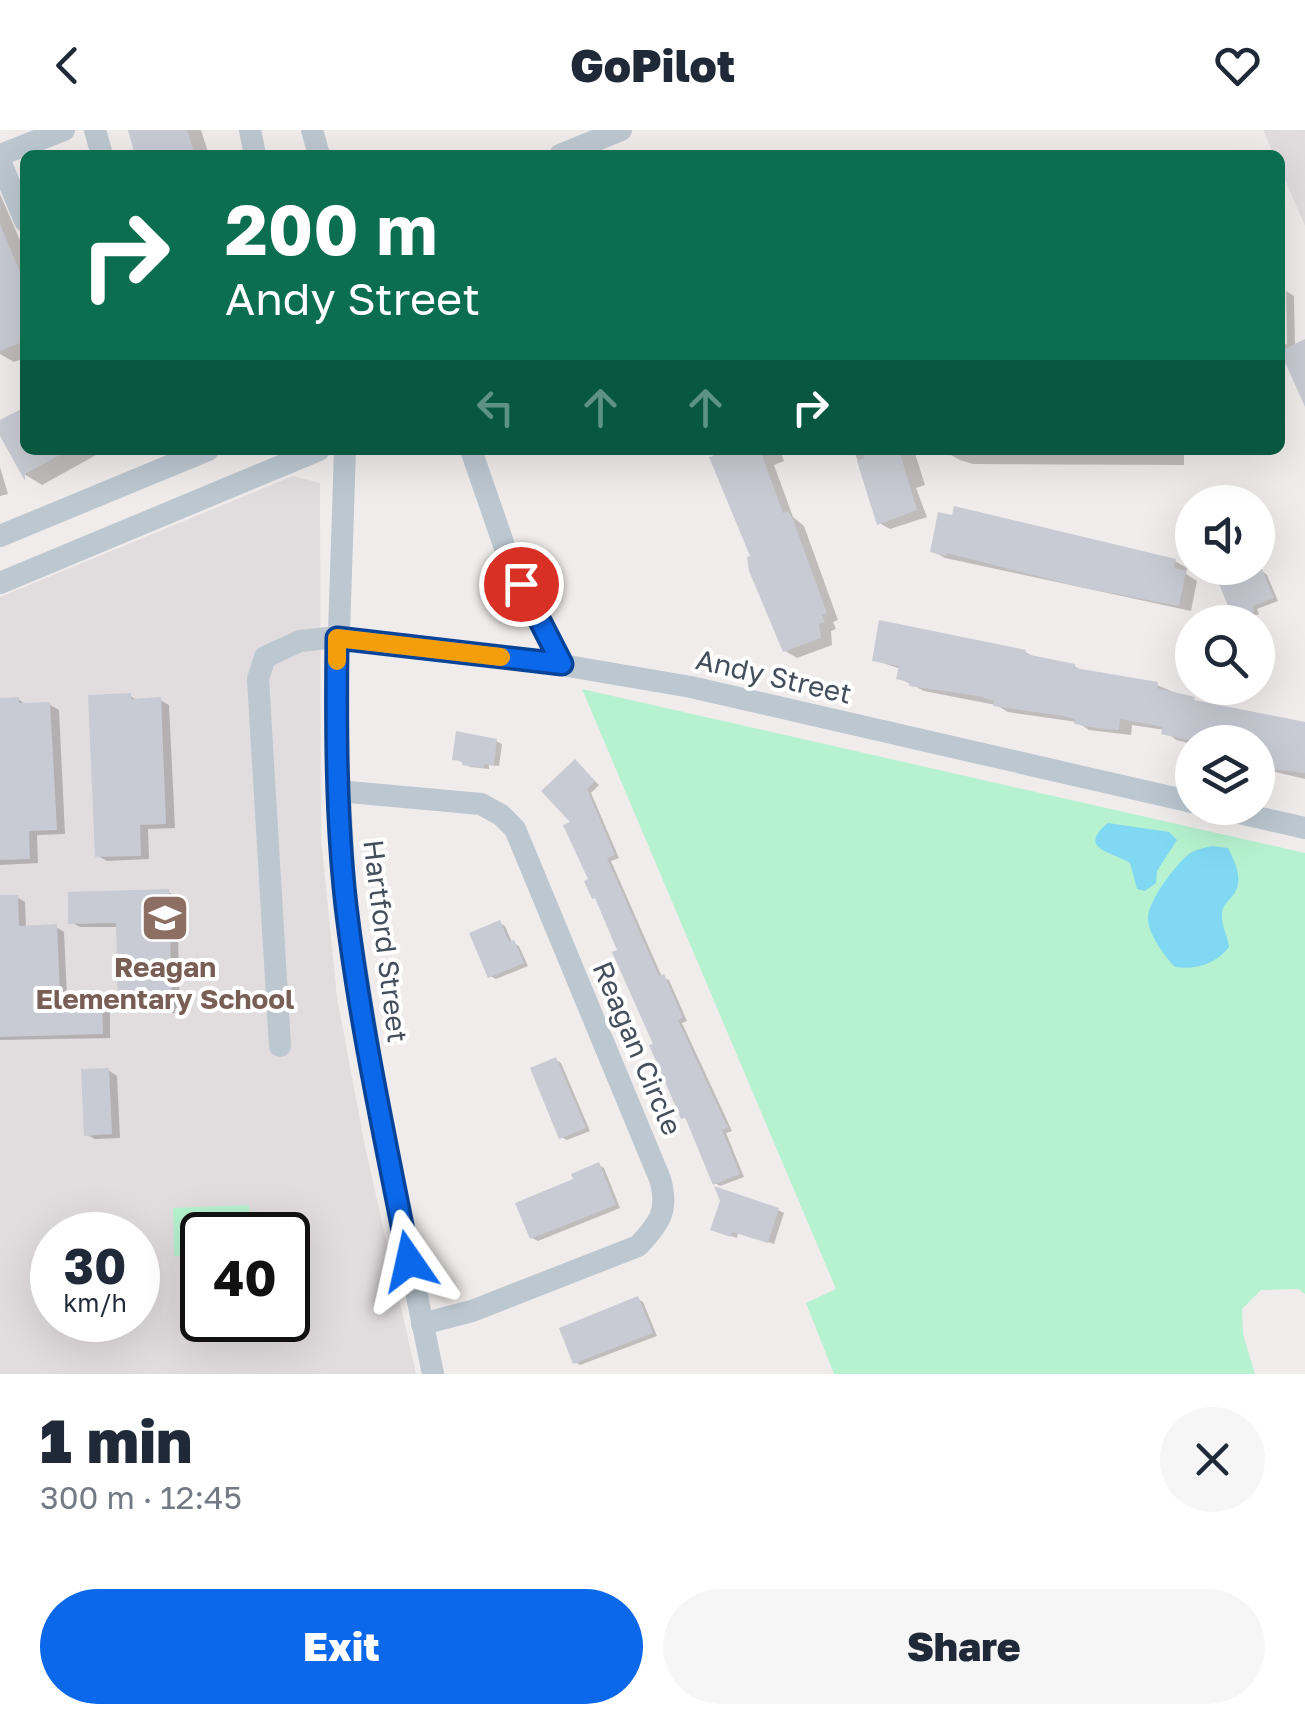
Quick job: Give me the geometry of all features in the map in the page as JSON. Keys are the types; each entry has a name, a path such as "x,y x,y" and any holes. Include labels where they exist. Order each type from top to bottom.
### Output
{"street":[{"path":"20,208 0,158 64,130"},
{"path":"572,150 621,130"},
{"path":"0,536 194,455"},
{"path":"205,455 218,492"},
{"path":"0,583 307,455"},
{"name":"Hartford Street","path":"344,455 337,638 338,791 346,904 382,1126 433,1374"},
{"path":"473,455 507,554 562,664"},
{"name":"Andy Street","path":"280,1046 258,679 265,658 300,641 337,638 562,664 691,687 1175,798"},
{"name":"Reagan Circle","path":"338,791 481,804 502,815 515,830 653,1161 666,1201 655,1228 638,1246 472,1312 422,1324"},
{"path":"1275,821 1305,828"}],"shaded area":[{"path":"1263,130 1305,130 1305,226 1285,180 1285,150 1272,150"},
{"name":"Reagan Elementary School","path":"293,476 320,483 321,838 337,998 365,1146 416,1374 0,1374 0,597"}],"green space":[{"path":"582,689 1305,853 1305,1294 1298,1289 1261,1290 1242,1309 1243,1334 1255,1374 834,1374 806,1303 836,1289"},
{"path":"249,1205 249,1212 180,1212 180,1256 174,1256 173,1208"}],"water":[{"path":"1108,823 1169,832 1177,840 1157,871 1156,883 1145,891 1137,889 1130,863 1096,844 1099,832"},
{"path":"1212,846 1228,848 1237,871 1237,889 1222,912 1229,947 1205,965 1175,967 1154,939 1149,913 1163,884 1183,859"}],"building":[{"path":"128,130 187,130 193,150 134,150"},
{"path":"0,224 20,272 20,343 0,351"},
{"path":"1305,339 1305,407 1285,362 1285,349"},
{"path":"20,410 20,455 60,455 25,474 25,481 0,436 0,420"},
{"path":"762,455 783,513 788,511 792,517 827,613 822,615 825,622 819,624 821,638 783,652 749,571 750,556 709,457"},
{"path":"863,455 900,455 917,510 877,525 857,461"},
{"path":"954,506 1175,559 1175,585 1183,585 1179,605 1080,587 930,552 938,512 952,515"},
{"path":"1219,585 1269,585 1274,598 1256,605 1228,605"},
{"path":"879,620 1026,650 1025,654 1075,664 1075,668 1158,682 1157,688 1175,692 1175,705 1219,705 1305,722 1305,773 1275,769 1275,725 1175,725 1175,737 1161,734 1163,727 1120,719 1119,730 1103,729 1074,724 1075,719 1063,716 993,706 994,701 978,696 909,686 910,682 896,679 899,666 872,661"},
{"path":"131,693 131,699 161,697 166,824 140,825 141,856 95,857 88,695"},
{"path":"19,697 19,703 50,702 57,830 29,831 30,859 0,860 0,698"},
{"path":"456,731 497,739 494,765 484,764 484,768 452,760"},
{"path":"575,759 595,781 587,789 615,855 607,858 659,976 664,974 683,1018 678,1020 728,1128 722,1130 740,1174 713,1185 649,1045 653,1044 612,952 617,950 584,881 588,879 563,825 570,822 541,791"},
{"path":"169,889 172,1009 155,1009 156,1003 118,1004 116,923 68,924 68,892"},
{"path":"0,895 18,895 19,926 57,924 60,995 102,994 103,1034 0,1037"},
{"path":"500,920 524,963 488,978 469,933"},
{"path":"556,1057 586,1128 559,1139 530,1068"},
{"path":"109,1068 112,1134 84,1136 81,1069"},
{"path":"599,1162 616,1205 530,1239 515,1203 573,1179 571,1174"},
{"path":"714,1186 779,1208 768,1243 710,1230 720,1201"},
{"path":"638,1296 653,1333 573,1364 559,1328"}],"slow traffic":[{"path":"337,661 337,638 501,657"}],"place":[{"name":"Reagan Elementary School","path":"165,918"}],"route":[{"path":"409,1261 382,1126 346,904 338,791 337,638 562,664 521,584"}]}
